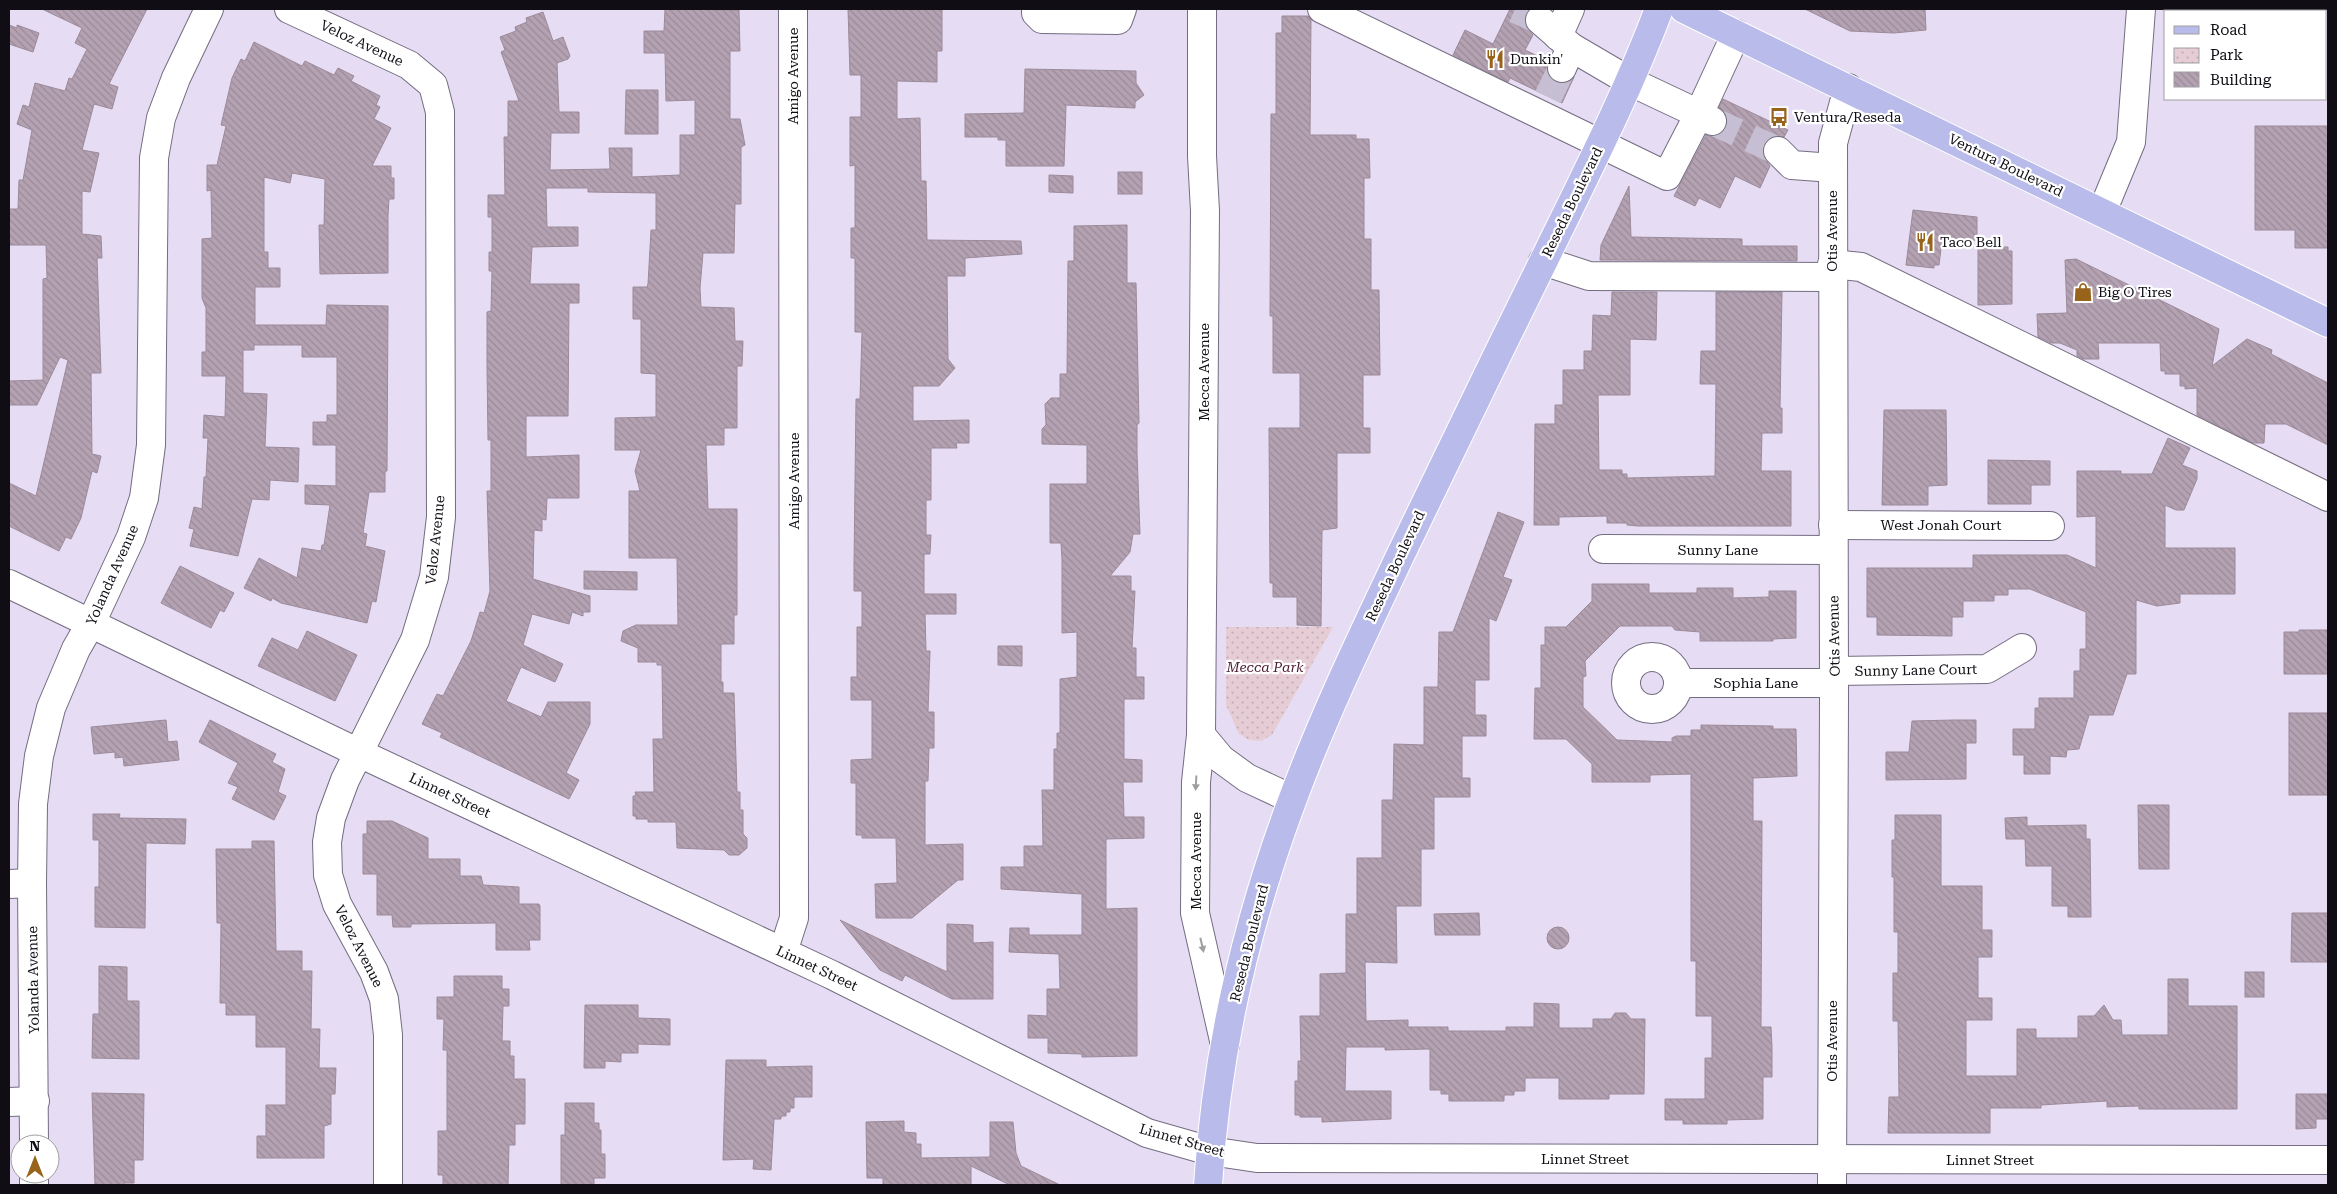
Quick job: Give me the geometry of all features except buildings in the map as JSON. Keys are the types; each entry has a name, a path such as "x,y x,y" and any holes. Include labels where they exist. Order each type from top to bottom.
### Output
{"main road":[{"name":"Reseda Boulevard","path":"1208,1185 1210,1151 1225,1045 1246,944 1292,799 1341,681 1601,144 1659,9"},
{"name":"Ventura Boulevard","path":"1684,9 2328,322"}],"street":[{"name":"Yolanda Avenue","path":"31,1134 22,1101 20,884 39,756 51,708 76,649 91,623 132,537 144,498 151,445 154,158 161,118 176,78 209,9"},
{"name":"Veloz Avenue","path":"289,9 409,65 433,85 440,112 441,517 434,578 415,640 345,780 331,818 327,842 328,876 337,904 374,972 384,999 388,1035 388,1185"},
{"name":"Amigo Avenue","path":"783,952 794,918 793,9"},
{"path":"1036,9 1036,13 1042,19 1118,20 1122,9"},
{"name":"Mecca Avenue","path":"1202,9 1202,156 1205,220 1201,735 1196,782 1195,913 1225,1045"},
{"path":"1322,9 1544,105 1601,144 1667,176 1706,117 1736,34"},
{"path":"1570,9 1558,43 1629,81 1706,117"},
{"path":"2102,212 2131,142 2141,9"},
{"name":"Otis Avenue","path":"1832,1173 1834,677 1833,168 1834,136 1848,88"},
{"path":"1778,151 1792,165 1833,168"},
{"path":"1544,260 1589,276 1832,270 1861,267 2328,497"},
{"name":"West Jonah Court","path":"1833,538 2050,526"},
{"name":"Sunny Lane","path":"1603,550 1833,538"},
{"name":"Linnet Street","path":"9,584 359,753 783,952 1146,1133 1210,1151 1257,1158 1832,1173 2328,1160"},
{"name":"Sunny Lane Court","path":"1834,677 1987,669 2022,648"},
{"name":"Sophia Lane","path":"1678,683 1785,682 1834,677"},
{"path":"1201,735 1227,764 1247,778 1292,799"}],"green space":[{"name":"Mecca Park","path":"1226,627 1333,627 1272,735 1261,741 1249,740 1239,734 1226,705"}],"tunnel":[{"path":"1515,9 1540,20"},
{"path":"1548,97 1562,68"},
{"path":"1712,121 1778,151"}],"place":[{"name":"Dunkin'","path":"1495,59"},
{"name":"Ventura/Reseda","path":"1779,117"},
{"name":"Taco Bell","path":"1925,242"},
{"name":"Big O Tires","path":"2083,292"}]}
